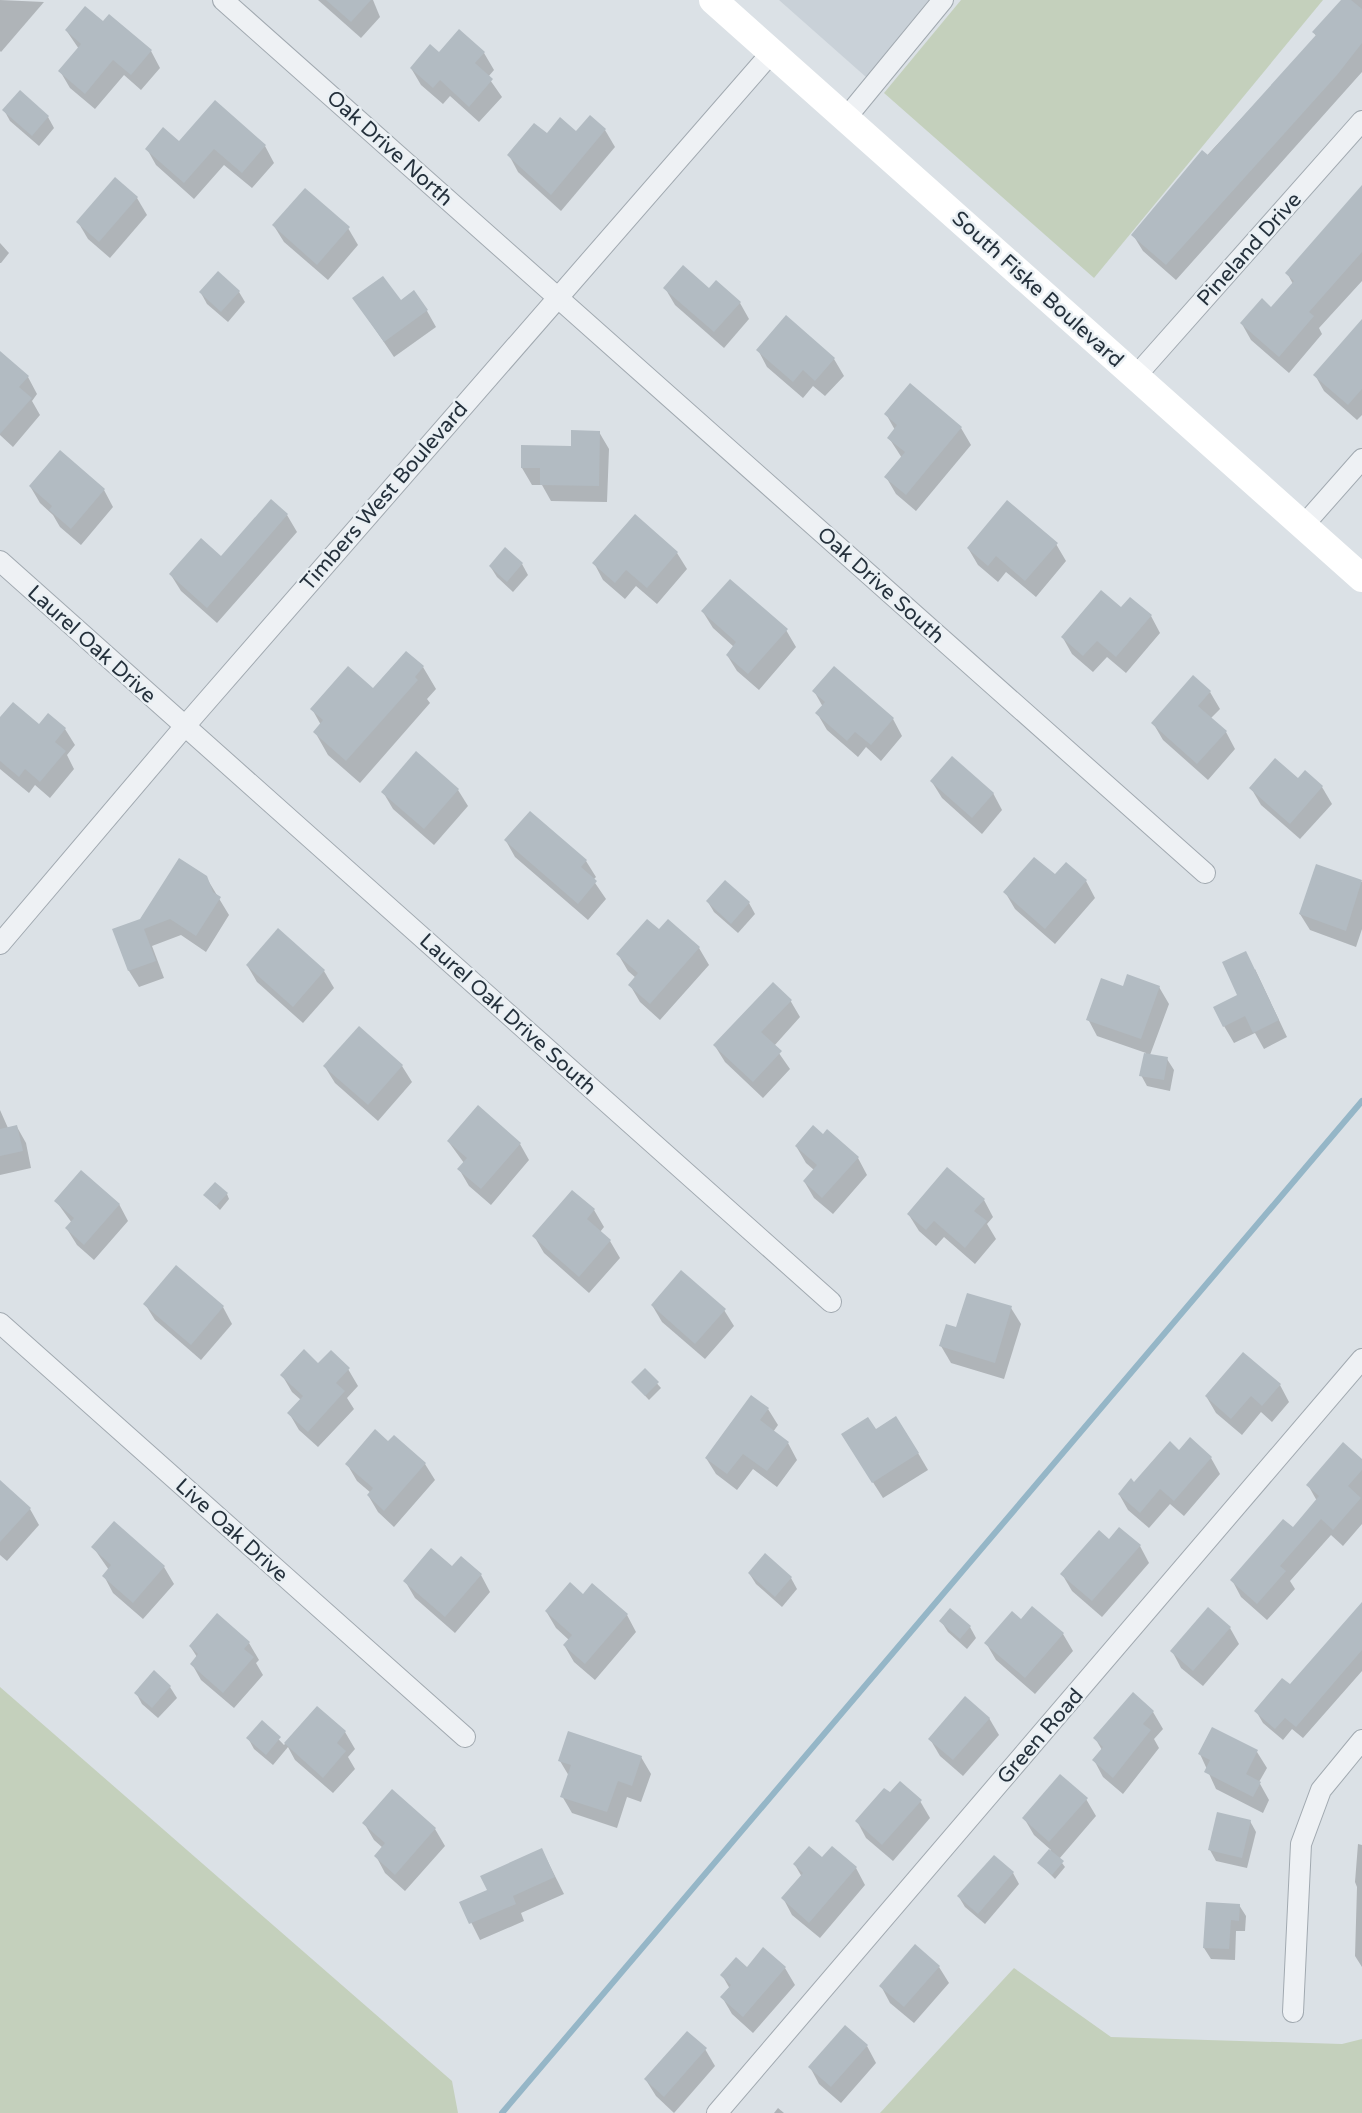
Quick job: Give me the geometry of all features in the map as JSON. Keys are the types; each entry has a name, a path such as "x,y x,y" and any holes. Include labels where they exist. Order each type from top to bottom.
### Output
{"main road":[{"name":"South Fiske Boulevard","path":"713,0 1362,578"}],"street":[{"name":"Oak Drive North","path":"222,0 556,297"},
{"path":"846,118 943,0"},
{"name":"Timbers West Boulevard","path":"0,944 556,297 772,52"},
{"name":"Pineland Drive","path":"1135,376 1362,122"},
{"name":"Oak Drive South","path":"556,297 1205,873"},
{"path":"1303,526 1362,459"},
{"name":"Laurel Oak Drive","path":"0,561 185,726"},
{"name":"Laurel Oak Drive South","path":"185,726 831,1302"},
{"name":"Live Oak Drive","path":"0,1323 465,1737"},
{"name":"Green Road","path":"717,2113 1362,1359"},
{"path":"1293,2012 1301,1844 1321,1790 1362,1740"}],"shaded area":[{"path":"779,0 929,0 866,77"}],"green space":[{"path":"961,0 1323,0 1094,278 884,93"},
{"path":"0,1687 452,2081 458,2113 0,2113"},
{"path":"1014,1968 1111,2037 1342,2044 1362,2039 1362,2113 880,2113"}],"building":[{"path":"326,0 371,0 351,22"},
{"path":"1341,0 1351,0 1362,9 1362,43 1337,75 1166,265 1131,235 1202,150 1208,155 1316,35 1312,32"},
{"path":"85,6 103,21 109,14 152,50 131,75 113,60 85,94 58,71 81,44 65,30"},
{"path":"459,29 485,52 475,63 493,79 469,107 440,80 433,88 410,68 430,44 439,52"},
{"path":"20,90 49,116 32,136 2,110"},
{"path":"215,100 266,145 242,173 214,149 184,183 145,149 163,127 179,141"},
{"path":"590,115 606,129 551,195 507,155 534,123 547,133 560,117 576,131"},
{"path":"115,177 138,197 99,242 76,222"},
{"path":"1362,185 1362,252 1309,312 1314,316 1279,357 1240,323 1262,298 1271,307 1294,281 1285,273"},
{"path":"305,188 350,227 317,265 272,225"},
{"path":"683,265 709,288 716,280 741,302 714,332 663,288"},
{"path":"218,271 240,291 221,312 199,292"},
{"path":"383,276 401,300 414,290 428,310 384,342 352,298"},
{"path":"786,315 835,358 815,381 803,370 793,382 756,350"},
{"path":"1362,319 1362,389 1348,405 1313,375"},
{"path":"0,351 29,376 19,387 32,398 0,434"},
{"path":"910,383 962,427 906,495 884,477 905,452 887,438 897,425 884,414"},
{"path":"571,430 600,431 599,486 540,485 540,468 521,468 521,445 571,446"},
{"path":"60,450 105,489 71,529 49,510 52,506 29,486"},
{"path":"271,499 288,514 207,608 169,574 201,538 221,556"},
{"path":"1007,500 1058,543 1025,581 996,556 988,566 967,548"},
{"path":"635,514 678,552 647,588 626,570 615,583 592,563"},
{"path":"505,547 523,563 507,582 489,566"},
{"path":"730,579 788,629 748,674 726,655 736,642 701,611"},
{"path":"1101,590 1121,607 1130,597 1152,615 1116,657 1097,641 1083,656 1061,637"},
{"path":"406,651 424,666 415,677 418,680 346,761 313,732 323,720 310,709 348,666 373,688"},
{"path":"834,666 894,718 871,745 855,732 847,741 815,713 825,702 812,691"},
{"path":"1193,675 1211,691 1198,706 1227,731 1197,764 1151,723"},
{"path":"13,702 39,724 48,713 66,728 55,742 66,751 40,782 25,769 19,777 0,761 0,717"},
{"path":"416,751 459,789 424,829 381,792"},
{"path":"952,756 994,793 972,818 930,781"},
{"path":"1275,758 1298,778 1305,770 1323,786 1290,824 1249,788"},
{"path":"530,811 587,860 581,867 597,881 578,904 504,840"},
{"path":"1034,857 1055,874 1066,862 1087,880 1045,929 1003,892"},
{"path":"179,858 207,876 213,892 221,897 196,936 170,919 144,929 156,961 128,971 112,929 140,919"},
{"path":"1316,864 1362,880 1346,931 1299,914"},
{"path":"725,880 750,902 731,924 706,901"},
{"path":"647,919 659,929 668,919 700,947 650,1004 628,985 638,973 616,954"},
{"path":"278,928 325,970 293,1007 246,965"},
{"path":"1246,951 1279,1020 1253,1033 1245,1016 1223,1027 1213,1007 1237,995 1222,962"},
{"path":"1127,974 1160,986 1141,1039 1086,1020 1101,978 1123,986"},
{"path":"773,982 792,1000 761,1032 782,1051 753,1082 713,1045"},
{"path":"359,1026 403,1065 368,1105 323,1066"},
{"path":"1144,1053 1168,1057 1164,1080 1139,1076"},
{"path":"478,1105 521,1143 481,1189 457,1169 467,1158 447,1141"},
{"path":"17,1125 23,1151 0,1156 0,1129"},
{"path":"813,1125 823,1134 827,1129 859,1157 822,1198 803,1181 817,1165 795,1146"},
{"path":"947,1167 985,1199 974,1211 987,1221 965,1248 934,1221 926,1230 907,1214"},
{"path":"81,1170 120,1204 84,1245 65,1228 74,1218 54,1201"},
{"path":"215,1182 228,1193 216,1206 203,1195"},
{"path":"572,1190 595,1209 587,1219 611,1240 579,1277 532,1236"},
{"path":"176,1265 224,1306 191,1345 143,1304"},
{"path":"681,1270 726,1309 695,1344 651,1305"},
{"path":"967,1293 1012,1306 995,1363 939,1346 946,1324 956,1327"},
{"path":"304,1349 318,1363 331,1350 350,1368 336,1383 345,1391 308,1432 287,1413 303,1396 280,1375"},
{"path":"1243,1352 1281,1384 1262,1406 1251,1396 1231,1419 1205,1396"},
{"path":"645,1368 659,1382 645,1396 631,1382"},
{"path":"751,1395 769,1408 760,1420 789,1442 767,1471 743,1454 727,1474 705,1458"},
{"path":"896,1416 919,1453 872,1483 841,1434 868,1417 876,1429"},
{"path":"375,1429 388,1441 394,1435 426,1463 384,1511 367,1495 373,1488 345,1464"},
{"path":"1190,1437 1212,1457 1174,1501 1160,1489 1140,1513 1118,1494 1131,1478 1134,1482 1170,1441 1179,1450"},
{"path":"1343,1442 1362,1459 1362,1470 1348,1486 1361,1498 1333,1530 1321,1519 1280,1566 1286,1571 1257,1604 1230,1580 1283,1519 1293,1527 1319,1496 1306,1485"},
{"path":"0,1480 31,1508 0,1542"},
{"path":"114,1521 165,1566 133,1603 102,1576 111,1565 91,1547"},
{"path":"1119,1527 1141,1545 1092,1601 1060,1574 1099,1530 1109,1539"},
{"path":"431,1548 452,1566 461,1556 482,1574 445,1617 403,1581"},
{"path":"765,1553 792,1577 775,1597 748,1573"},
{"path":"570,1582 583,1594 592,1583 628,1614 585,1664 563,1645 572,1635 545,1611"},
{"path":"1362,1602 1362,1650 1296,1727 1285,1718 1275,1729 1254,1711 1282,1678 1290,1684"},
{"path":"1032,1606 1064,1633 1025,1678 984,1643 1012,1611 1021,1619"},
{"path":"1208,1607 1231,1627 1193,1671 1170,1651"},
{"path":"950,1608 971,1626 960,1639 939,1621"},
{"path":"217,1613 250,1642 244,1649 254,1657 223,1693 190,1664 198,1654 189,1646"},
{"path":"154,1670 171,1686 152,1708 134,1693"},
{"path":"1133,1692 1154,1711 1143,1724 1151,1730 1113,1778 1092,1760 1103,1747 1093,1738"},
{"path":"965,1696 990,1718 953,1760 928,1739"},
{"path":"317,1706 346,1731 337,1743 346,1751 323,1778 284,1743"},
{"path":"262,1720 281,1737 266,1755 246,1738"},
{"path":"1212,1727 1258,1750 1246,1774 1261,1782 1253,1797 1204,1772 1210,1760 1198,1754"},
{"path":"568,1731 642,1756 632,1786 618,1781 607,1812 560,1797 571,1765 558,1761"},
{"path":"1060,1774 1088,1798 1049,1842 1022,1818"},
{"path":"900,1781 922,1800 882,1845 855,1821 884,1788 890,1792"},
{"path":"392,1789 436,1828 395,1875 374,1856 385,1843 362,1823"},
{"path":"1217,1812 1251,1820 1242,1858 1208,1850"},
{"path":"809,1846 822,1857 832,1846 857,1867 809,1923 781,1898 803,1873 793,1864"},
{"path":"542,1848 555,1877 513,1896 516,1904 469,1924 459,1902 487,1890 480,1876"},
{"path":"1049,1849 1064,1861 1052,1875 1037,1863"},
{"path":"994,1855 1014,1872 978,1914 957,1896"},
{"path":"1206,1902 1240,1904 1239,1921 1231,1920 1229,1949 1203,1948"},
{"path":"915,1944 940,1966 904,2007 879,1986"},
{"path":"763,1947 786,1967 743,2017 720,1997 731,1985 720,1975 736,1957 747,1967"},
{"path":"845,2025 868,2045 831,2087 808,2067"},
{"path":"687,2031 707,2048 664,2097 644,2079"}],"waterway":[{"path":"502,2113 1362,1101"}]}
